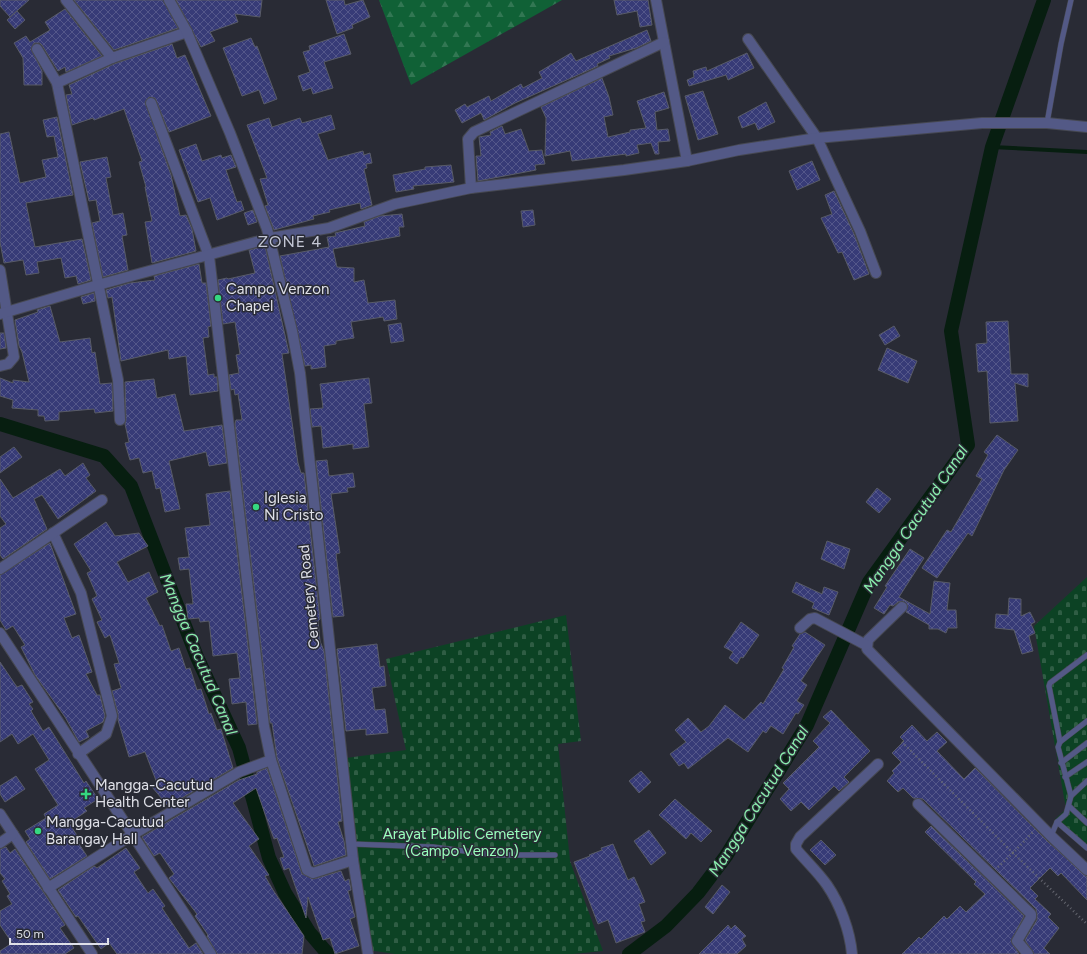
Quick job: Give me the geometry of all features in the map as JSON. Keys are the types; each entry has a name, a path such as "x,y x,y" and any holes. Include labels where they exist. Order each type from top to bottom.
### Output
{"street":[{"path":"66,0 112,58"},
{"name":"Cemetery Road","path":"169,0 186,32 230,132 270,238 300,373 353,860 368,954"},
{"path":"656,0 687,161"},
{"path":"57,82 112,58 186,32"},
{"path":"748,40 817,138 860,231 876,273"},
{"path":"471,188 468,139 474,132 664,42"},
{"path":"37,49 57,82 118,380 120,420"},
{"path":"151,103 209,256 264,726 272,760 307,870 313,873 353,860"},
{"path":"4,313 98,285 209,256 270,238 330,228 395,204 471,188 687,161 739,150 817,138 982,123 1047,123 1087,127"},
{"path":"0,270 4,313 14,357 8,364 0,366"},
{"path":"0,568 102,500"},
{"path":"53,533 81,593 112,716 106,734 78,754"},
{"path":"863,643 868,640 902,606"},
{"path":"800,628 810,619 815,618 863,643 867,649 1040,825 1087,870"},
{"path":"0,633 78,754 211,954"},
{"path":"48,888 132,835 239,772 272,760"},
{"path":"852,954 851,945 842,914 827,885 796,849 796,844 800,837 878,764"},
{"path":"918,804 1031,914 1031,917 1017,941 1028,954"},
{"path":"0,814 92,954"},
{"path":"0,843 13,834"}],"lane":[{"path":"1047,123 1061,44 1071,0"},
{"path":"1051,836 1057,822 1066,814 1071,796 1061,763 1058,747 1060,742 1049,686 1050,683 1087,655"},
{"path":"1060,742 1087,721"},
{"path":"1061,763 1087,743"},
{"path":"1065,777 1087,762"},
{"path":"1071,796 1087,781"},
{"path":"1069,806 1087,823"},
{"path":"1057,822 1087,848"},
{"path":"352,844 433,847 496,855 555,855"}],"path":[{"path":"902,742 1013,853 1087,924"},
{"path":"991,875 1040,825"}],"green space":[{"path":"379,0 562,0 411,85"},
{"path":"1087,577 1087,849 1055,819 1066,809 1034,626"},
{"name":"Arayat Public Cemetery (Campo Venzon)","path":"566,615 581,741 558,744 570,861 603,951 573,954 395,954 368,950 346,758 406,750 386,659"}],"building":[{"path":"0,0 29,0 10,17 0,6"},
{"path":"74,0 163,0 178,28 114,50"},
{"path":"176,0 262,0 260,17 235,14 238,22 210,32 215,41 201,47"},
{"path":"326,0 344,0 345,5 363,0 370,17 352,25 353,28 337,34"},
{"path":"614,0 648,0 652,25 640,27 637,11 617,15"},
{"path":"65,9 102,56 66,72 65,67 58,71 42,45 40,43 34,43 31,49 42,71 42,85 24,85 23,58 14,43 26,36 30,42 50,30 45,22"},
{"path":"17,11 25,20 15,29 7,20"},
{"path":"647,30 651,41 636,48 609,56 610,58 597,64 598,66 515,103 484,120 481,113 462,123 455,110 465,104 467,107 489,96 491,101 521,84 523,88 542,78 539,72 571,53 576,61"},
{"path":"344,34 351,54 324,62 333,88 313,94 311,88 303,91 298,76 310,72 303,52 310,50 309,46"},
{"path":"251,38 255,47 257,46 277,99 264,104 259,90 242,96 223,48"},
{"path":"172,44 177,58 185,55 211,116 169,132 155,98 149,97 145,102 171,175 180,216 186,215 192,229 196,251 152,263 145,222 152,221 146,187 139,162 142,161 124,109 94,120 93,118 72,125 66,95 72,94 69,85 114,64"},
{"path":"747,53 754,68 728,80 726,75 689,86 687,80 694,77 693,71 706,67 707,71"},
{"path":"602,78 609,97 613,115 604,117 608,137 630,132 630,130 646,128 637,101 664,92 669,108 655,112 657,130 668,129 670,141 658,142 659,154 655,154 651,143 637,145 639,153 626,156 626,154 572,161 570,151 545,156 546,118 541,107"},
{"path":"703,91 718,134 698,140 685,96"},
{"path":"766,102 775,122 758,130 755,123 742,128 738,117"},
{"path":"331,115 335,129 318,134 328,160 363,151 364,155 370,153 372,163 366,164 367,168 364,169 372,205 361,209 360,203 329,210 330,212 313,216 314,219 274,230 265,206 268,205 260,179 267,178 247,125 269,118 272,127 300,118 302,123"},
{"path":"57,117 73,195 26,203 35,247 82,239 91,280 78,284 76,276 65,278 61,258 37,262 39,273 26,275 23,260 4,263 0,242 0,134 9,132 20,183 46,177 42,160 58,157 54,136 47,137 43,120"},
{"path":"502,126 505,134 521,129 529,151 542,150 545,164 535,165 536,170 478,181 476,156 481,156 479,137 491,135 490,132"},
{"path":"196,144 202,161 221,155 222,158 231,155 236,167 226,170 237,202 241,201 244,210 217,220 210,198 198,202 179,150"},
{"path":"107,157 111,177 106,178 113,215 123,213 127,235 122,236 128,270 103,277 92,223 100,221 96,200 89,201 80,162"},
{"path":"812,161 820,180 797,190 789,171"},
{"path":"451,165 454,182 413,186 414,189 396,192 393,175 425,169 425,167"},
{"path":"834,191 854,234 869,274 854,280 842,252 838,253 821,218 832,214 825,195"},
{"path":"253,210 257,222 248,225 244,213"},
{"path":"533,210 535,225 523,227 521,211"},
{"path":"402,214 404,227 399,227 400,236 333,249 337,267 354,268 354,282 364,280 368,303 395,300 397,319 384,321 383,317 351,322 354,338 336,341 336,344 324,346 326,367 311,369 311,365 305,366 280,256 329,247 327,237 336,236 335,233 365,226 364,222 380,216"},
{"path":"265,246 289,353 282,354 298,463 301,473 304,473 320,619 318,621 320,641 324,651 342,821 338,822 344,841 346,855 314,866 277,758 272,723 270,723 235,424 236,420 242,420 238,394 235,395 234,389 231,390 229,375 239,373 236,355 240,354 235,322 223,324 218,280 255,273 249,250"},
{"path":"199,264 202,283 206,283 211,326 208,327 209,337 203,338 208,375 214,374 214,377 217,377 218,391 190,395 186,356 169,359 168,350 121,361 112,297 108,298 106,290 130,283 155,280 154,276"},
{"path":"94,293 95,301 83,304 81,297"},
{"path":"50,306 60,342 90,338 92,353 95,352 100,384 112,383 113,411 95,413 94,409 59,412 59,420 45,421 44,416 38,416 38,410 12,408 13,400 0,396 0,378 13,383 13,380 29,382 22,352 19,346 15,320"},
{"path":"1008,321 1011,374 1028,374 1028,387 1015,383 1018,421 990,423 987,371 978,372 976,344 987,343 986,322"},
{"path":"401,323 404,341 391,343 388,325"},
{"path":"894,326 900,336 885,345 879,335"},
{"path":"0,333 4,333 6,348 0,349"},
{"path":"887,348 917,361 908,383 878,370"},
{"path":"369,378 372,403 364,404 369,447 353,449 353,444 323,448 321,426 312,427 310,409 323,408 320,384"},
{"path":"154,379 157,398 175,394 184,431 222,425 227,463 209,466 206,452 169,461 180,509 165,512 160,488 156,489 152,471 143,473 139,458 130,460 125,443 129,442 125,424 125,382"},
{"path":"997,435 1018,450 1004,470 972,536 968,533 937,578 922,568 947,530 951,532 982,479 976,476 988,455 984,452"},
{"path":"14,447 22,457 0,473 0,457"},
{"path":"327,460 329,476 353,473 355,487 347,488 348,492 331,494 340,553 336,554 344,616 333,617 316,461"},
{"path":"83,463 90,475 86,478 96,491 58,519 42,495 34,499 47,529 3,559 0,555 0,528 6,524 0,516 0,479 13,498 60,469 65,476"},
{"path":"877,488 891,499 879,513 866,502"},
{"path":"230,491 257,724 248,725 246,702 232,704 229,679 240,678 237,653 213,656 209,621 200,622 199,618 188,619 186,604 193,604 189,569 180,570 178,558 189,557 185,528 210,525 206,494"},
{"path":"106,522 115,536 139,533 148,546 117,562 128,582 149,572 158,592 146,598 160,626 162,625 171,651 179,648 186,669 190,668 197,690 201,689 209,714 211,713 217,730 221,729 233,768 168,806 152,787 157,783 145,752 129,757 118,720 118,714 112,691 121,688 114,664 119,663 110,635 105,638 97,622 102,620 92,599 97,596 87,573 91,571 74,544"},
{"path":"827,541 850,549 844,569 821,559"},
{"path":"50,543 76,614 64,618 72,638 79,635 92,672 86,674 97,695 100,695 105,716 103,722 86,731 89,737 79,742 65,717 35,675 21,647 25,645 13,626 6,630 0,620 0,575"},
{"path":"910,549 924,558 899,597 930,614 934,581 950,583 947,610 956,610 957,628 948,628 946,633 938,629 929,629 929,625 906,612 908,606 903,601 898,602 893,606 890,605 884,614 874,608 887,587 885,586"},
{"path":"796,582 822,594 824,587 838,592 829,615 812,608 814,603 792,592"},
{"path":"1009,598 1021,599 1021,616 1030,612 1035,622 1031,624 1035,633 1029,636 1033,651 1022,654 1014,630 995,628 996,614 1008,615"},
{"path":"741,622 759,635 737,664 729,658 733,652 724,647"},
{"path":"805,632 825,645 801,681 807,685 797,701 804,705 798,714 796,713 783,734 771,726 766,733 763,731 748,752 728,738 688,769 684,763 679,766 670,754 686,742 675,730 688,718 701,732 709,726 725,705 744,720 761,702 763,704 784,669 782,668 794,647 792,646 800,634"},
{"path":"377,644 380,667 384,666 386,686 372,688 375,710 385,709 388,733 366,735 366,729 346,731 337,649"},
{"path":"0,662 17,687 22,685 33,702 29,704 33,709 31,711 43,731 49,727 84,783 86,781 98,799 84,808 87,811 69,823 80,840 77,841 87,856 50,879 26,842 30,839 25,831 46,818 44,814 58,805 35,769 49,760 33,734 18,744 12,734 0,742"},
{"path":"831,710 870,751 844,777 849,782 839,791 834,786 809,810 801,802 791,811 780,799 789,789 783,783 819,747 813,741 830,723 823,717"},
{"path":"912,725 927,741 937,732 947,742 937,751 964,779 975,768 1047,841 1087,877 1087,900 1061,873 1058,876 1050,868 1030,888 1038,896 1035,899 1051,914 1048,917 1059,928 1044,948 1050,954 1034,954 1025,940 1037,920 1036,909 923,799 913,798 903,788 898,792 887,781 894,773 892,771 901,762 892,753 904,741 900,737"},
{"path":"267,768 302,874 314,879 341,871 345,881 349,879 351,890 348,891 355,917 350,919 359,946 335,954 330,938 323,940 308,897 306,918 289,868 284,870 280,858 284,857 277,838 274,839 256,788 233,803 259,839 249,846 269,875 265,876 304,936 302,954 217,954 207,936 208,935 195,916 197,914 169,878 174,874 160,853 154,856 142,837 239,780 257,774 257,772"},
{"path":"641,771 651,782 639,793 629,781"},
{"path":"16,776 25,789 5,802 0,794 0,786"},
{"path":"675,799 712,831 701,842 691,833 686,839 659,815"},
{"path":"931,826 1024,916 1011,941 1019,954 902,954 919,937 921,939 944,916 947,919 960,906 966,912 985,894 974,884 976,882 925,832"},
{"path":"649,830 666,853 651,865 634,841"},
{"path":"821,840 836,855 825,865 810,850"},
{"path":"613,844 628,880 634,877 645,902 639,904 645,921 641,922 645,932 616,943 608,920 598,924 574,862 602,850 601,848"},
{"path":"6,847 10,853 15,849 65,925 60,928 74,948 65,954 0,954 0,951 12,943 0,925 0,911 12,904 7,896 10,894 2,881 5,879 0,873 0,849"},
{"path":"126,848 140,868 134,872 148,893 153,889 165,906 162,908 189,948 196,943 203,954 117,954 109,943 101,949 78,916 76,917 58,890 94,866 97,868"},
{"path":"722,885 730,892 713,914 705,907"},
{"path":"728,925 731,929 735,925 746,936 742,939 746,946 737,954 699,954"}],"waterway":[{"name":"Mangga Cacutud Canal","path":"629,954 666,926 698,893 726,856 807,725 869,582 968,445 951,331 992,147 1044,0"},
{"path":"992,147 1087,152"},
{"name":"Mangga Cacutud Canal","path":"0,424 104,456 131,486 197,657 239,748 269,858 285,893 309,932 328,954"}],"place":[{"name":"Campo Venzon Chapel","path":"218,298"},
{"name":"Iglesia Ni Cristo","path":"256,507"},
{"name":"Mangga-Cacutud Health Center","path":"86,794"},
{"name":"Mangga-Cacutud Barangay Hall","path":"38,831"}],"district":[{"name":"ZONE 4","path":"290,241"}]}
